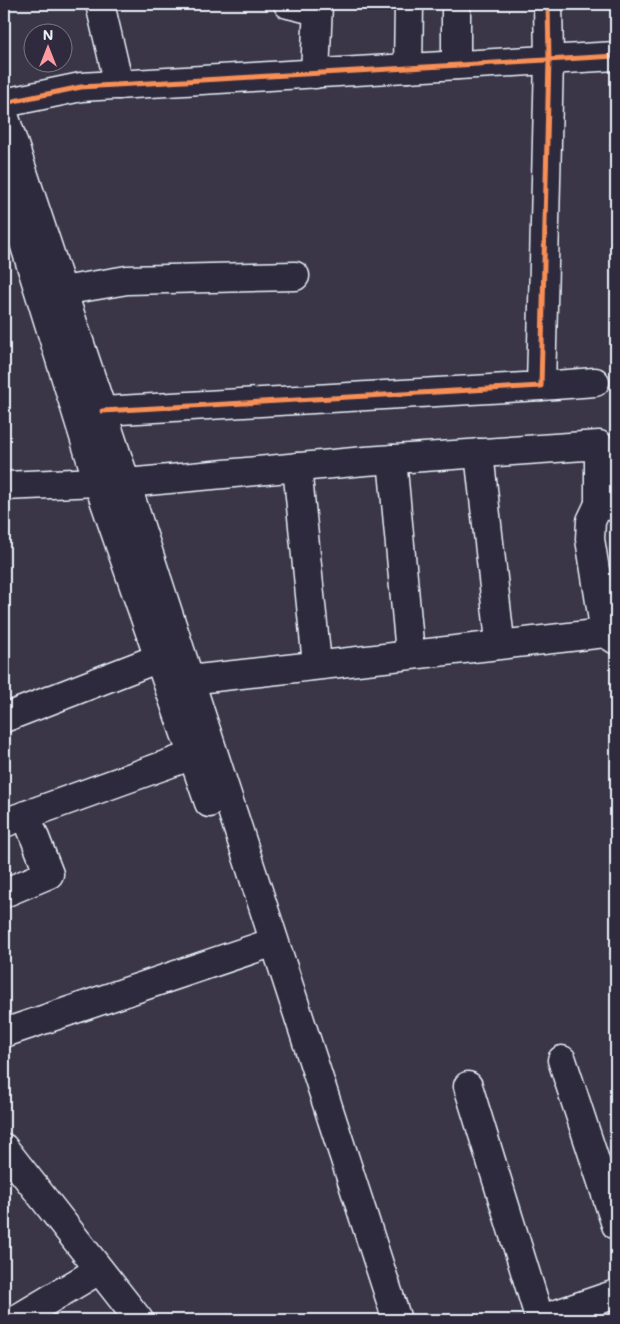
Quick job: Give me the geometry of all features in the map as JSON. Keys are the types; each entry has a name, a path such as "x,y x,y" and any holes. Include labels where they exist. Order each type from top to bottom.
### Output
{"street":[{"path":"100,4 119,85"},
{"path":"288,4 318,7 315,74"},
{"path":"408,68 409,4"},
{"path":"456,4 456,65"},
{"path":"541,386 549,59 548,4"},
{"path":"4,103 81,88 119,85 616,56"},
{"path":"4,115 9,169 98,482 230,860 265,945 397,1320"},
{"path":"9,169 62,291 189,680 265,945 377,1320"},
{"path":"62,291 127,280 295,276"},
{"path":"102,411 595,382"},
{"path":"4,486 98,482 126,483 392,458 608,445 608,505 591,521 590,540 611,636 189,680"},
{"path":"479,453 500,632"},
{"path":"392,458 409,642"},
{"path":"297,467 316,654"},
{"path":"4,718 159,658"},
{"path":"4,893 49,874 15,819 193,755"},
{"path":"4,1033 265,945"},
{"path":"562,1060 616,1225"},
{"path":"468,1086 539,1320 616,1294"},
{"path":"4,1148 13,1179 99,1270 139,1320"},
{"path":"30,1316 99,1270"}],"cycle path":[{"path":"102,411 541,386 549,59 548,4"},
{"path":"4,103 81,87 616,56"}]}
